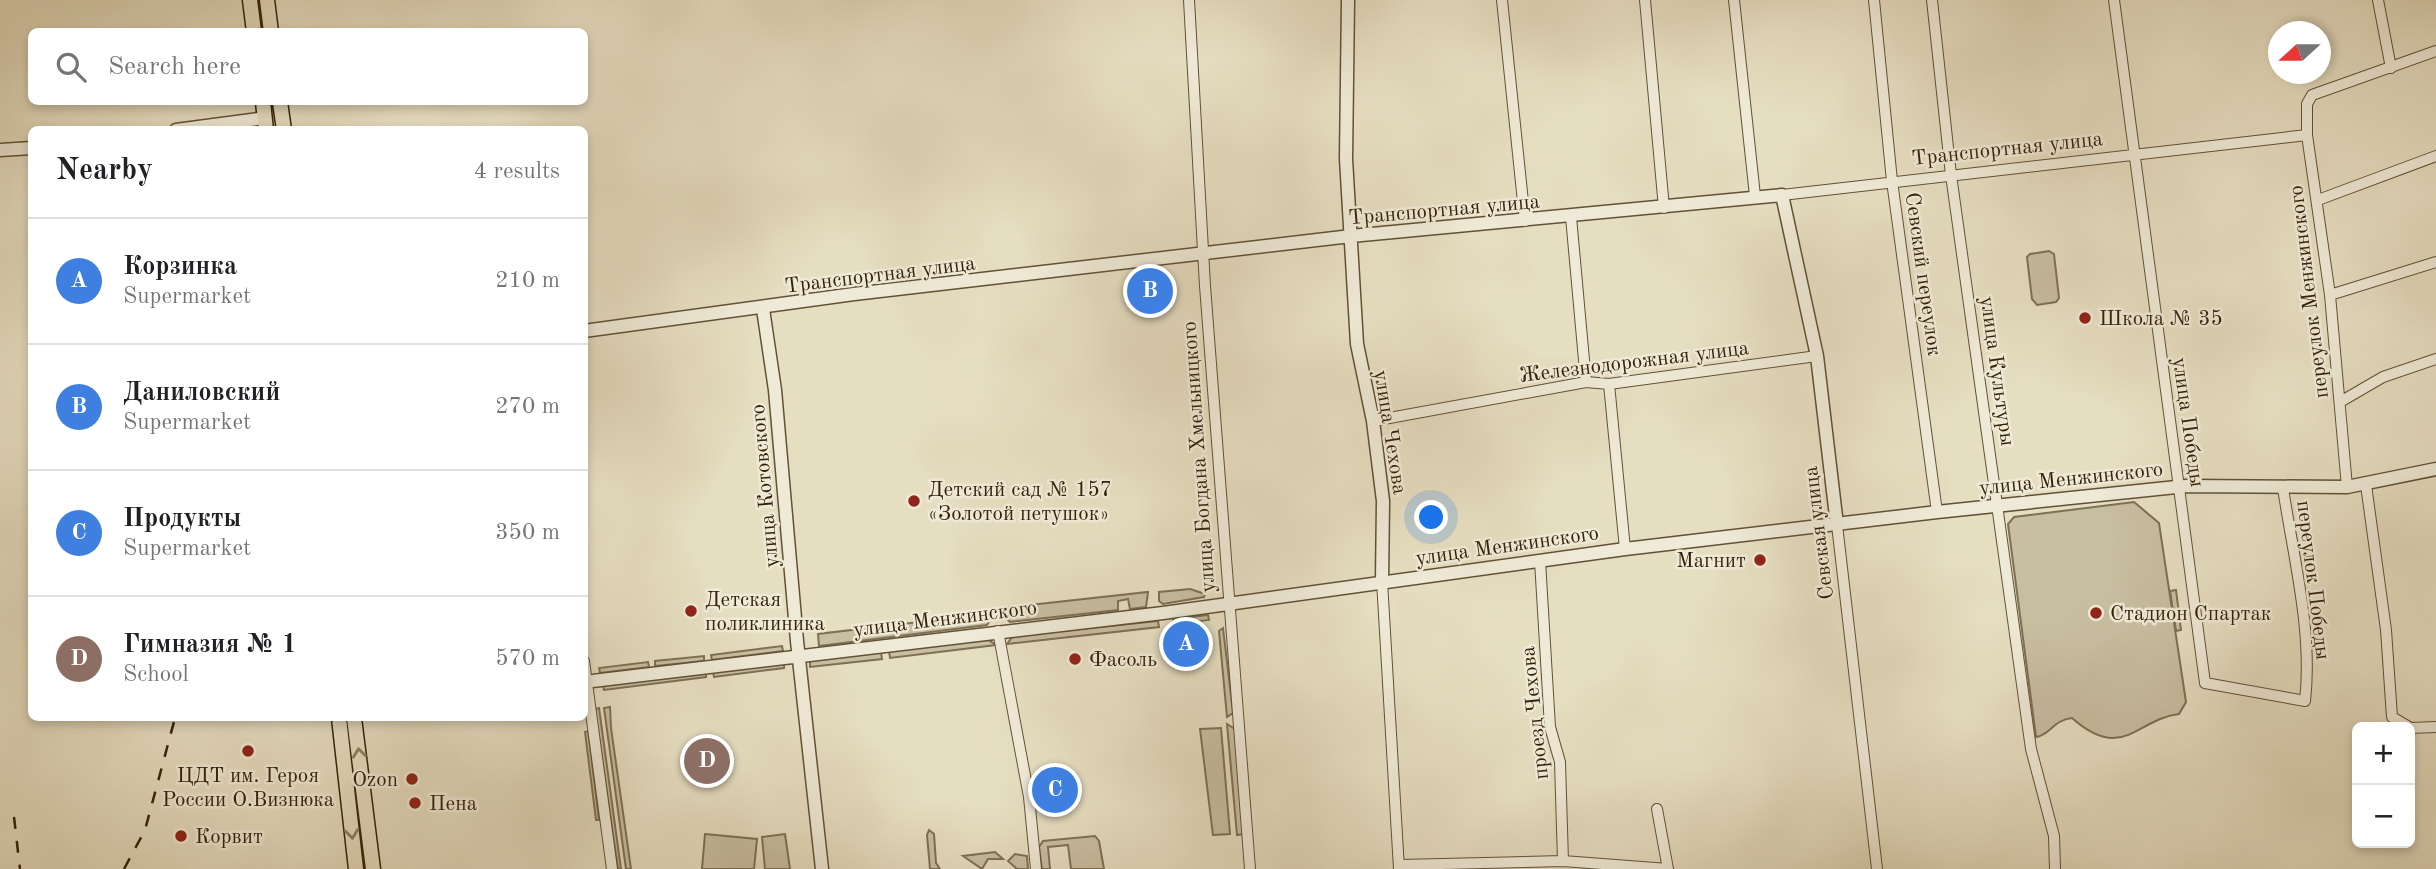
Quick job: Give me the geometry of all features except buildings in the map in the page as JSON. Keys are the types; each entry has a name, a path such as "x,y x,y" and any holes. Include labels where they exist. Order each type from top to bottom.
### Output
{"main road":[{"path":"250,0 254,28"},
{"path":"267,0 270,28"},
{"path":"263,105 265,124"},
{"path":"280,105 283,126"},
{"path":"339,721 356,869"},
{"path":"354,721 373,869"}],"street":[{"name":"улица Богдана Хмельницкого","path":"1188,0 1205,286 1250,869"},
{"name":"улица Чехова","path":"1348,0 1346,159 1357,344 1373,421 1383,500 1382,581 1400,867"},
{"path":"1502,0 1525,221"},
{"path":"1645,0 1664,208"},
{"path":"1734,0 1755,196"},
{"name":"Севский переулок","path":"1874,0 1892,181 1937,512"},
{"name":"улица Культуры","path":"1932,0 1951,175 2031,748 2054,836 2054,869"},
{"name":"улица Победы","path":"2114,0 2205,683"},
{"path":"2378,0 2391,68 2436,51"},
{"name":"переулок Менжинского","path":"2347,487 2330,295 2307,135 2307,104 2312,95 2391,68"},
{"path":"235,126 265,124"},
{"name":"Транспортная улица","path":"588,331 867,293 1351,236 1664,208 2307,135"},
{"path":"0,150 28,148"},
{"path":"2318,200 2436,156"},
{"name":"Севская улица","path":"1782,195 1817,356 1877,869"},
{"path":"1572,217 1586,382"},
{"path":"2330,295 2436,262"},
{"name":"улица Котовского","path":"763,309 775,390 822,869"},
{"name":"Железнодорожная улица","path":"1373,421 1586,382 1609,384 1817,356"},
{"path":"2340,402 2383,377 2436,359"},
{"path":"1609,384 1625,549"},
{"name":"улица Менжинского","path":"588,681 1229,603 1625,549 1998,505 2178,486 2347,487 2436,469"},
{"path":"2366,485 2386,629 2392,717 2400,722"},
{"name":"переулок Победы","path":"2205,683 2305,701 2306,660 2302,615 2283,488"},
{"name":"проезд Чехова","path":"1540,561 1550,727 1560,762 1563,861"},
{"path":"998,631 1029,797 1037,869"},
{"path":"588,695 612,869"},
{"path":"2415,728 2436,727"},
{"path":"1400,867 1563,861 1668,869 1657,809"}],"shaded area":[{"path":"2049,251 2054,254 2059,298 2056,302 2037,305 2032,299 2027,257 2030,254"},
{"name":"Стадион Спартак","path":"2134,502 2159,523 2186,702 2179,714 2164,717 2117,738 2104,737 2089,731 2072,718 2036,737 2008,524 2014,517"},
{"path":"1190,589 1205,594 1204,597 1163,604 1159,601 1159,592"},
{"name":"Стадион Спартак","path":"2176,590 2181,630 2176,631 2170,591"},
{"path":"1148,592 1146,607 1130,609 1128,599 1118,601 1118,610 1010,622 1005,617 1003,608"},
{"path":"986,614 990,620 987,625 819,646 818,634"},
{"path":"1208,615 1209,620 1173,624 1173,619"},
{"path":"1158,621 1159,627 1007,644 1013,636"},
{"path":"1223,628 1233,713 1227,717 1219,631"},
{"path":"987,639 996,645 890,658 889,651"},
{"path":"782,646 783,651 712,660 711,655"},
{"path":"881,652 882,659 810,667 810,661"},
{"path":"704,656 704,661 655,666 655,661"},
{"path":"648,662 649,667 600,673 599,668"},
{"path":"784,663 784,668 714,677 713,672"},
{"path":"706,672 706,677 604,690 603,685"},
{"path":"610,707 631,869 626,869 604,708"},
{"path":"599,708 621,869 618,869 595,709"},
{"path":"1227,724 1235,729 1244,834 1237,835"},
{"path":"1221,728 1230,834 1213,835 1200,729"},
{"path":"588,731 599,820 596,820 585,732"},
{"path":"929,830 934,834 936,863 940,869 930,869 927,835"},
{"path":"705,834 757,839 754,869 702,869"},
{"path":"785,834 790,869 765,869 762,837"},
{"path":"1095,836 1099,841 1104,869 1071,869 1068,845 1048,847 1050,869 1042,869 1039,847 1043,841"},
{"path":"995,852 1003,859 988,859 982,869 963,856"},
{"path":"1015,854 1027,856 1028,869 1017,869 1008,861"}],"railway":[{"path":"124,869 145,830 174,721"},
{"path":"14,817 20,869"}],"place":[{"name":"Даниловский","path":"1150,291"},
{"name":"Школа № 35","path":"2085,318"},
{"name":"Детский сад № 157 «Золотой петушок»","path":"914,501"},
{"name":"Магнит","path":"1760,560"},
{"name":"Детская поликлиника","path":"691,611"},
{"name":"Стадион Спартак","path":"2096,613"},
{"name":"Корзинка","path":"1186,644"},
{"name":"Фасоль","path":"1075,659"},
{"name":"ЦДТ им. Героя России О.Визнюка","path":"248,751"},
{"name":"Гимназия № 1","path":"707,761"},
{"name":"Ozon","path":"412,779"},
{"name":"Продукты","path":"1055,790"},
{"name":"Пена","path":"415,803"},
{"name":"Корвит","path":"181,836"}]}
